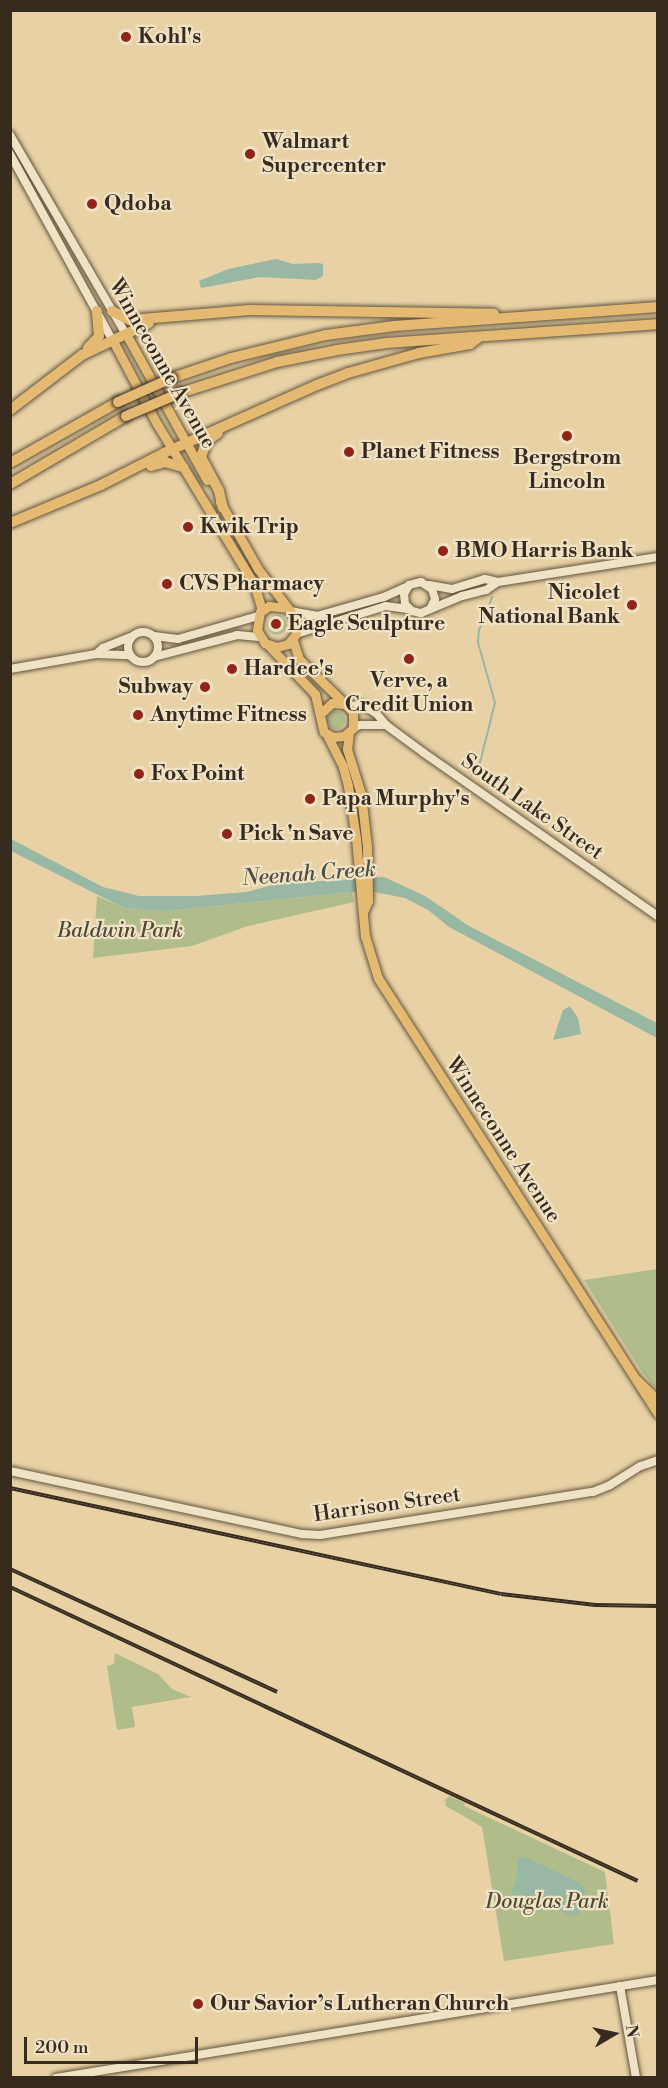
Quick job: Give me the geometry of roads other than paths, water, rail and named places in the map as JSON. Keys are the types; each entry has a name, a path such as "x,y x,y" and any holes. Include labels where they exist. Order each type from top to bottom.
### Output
{"highway":[{"path":"10,463 118,402 172,378 231,358 326,335 502,318 657,307"},
{"path":"112,311 130,321 250,310 483,312 502,318"},
{"path":"10,410 82,355 99,336 97,311"},
{"path":"82,355 163,318"},
{"path":"10,484 126,416 180,393 277,362 387,343 657,324"},
{"path":"10,523 101,485 186,442 348,373 418,353 470,344 478,338"},
{"path":"223,508 219,491 202,461 202,452 213,435 233,423"},
{"path":"101,485 115,484 159,463 167,462 183,467"}],"main road":[{"name":"Winneconne Avenue","path":"10,135 126,334 258,569 289,610"},
{"name":"Winneconne Avenue","path":"10,154 172,450 254,584 260,613"},
{"path":"96,654 103,648 142,632 154,636 182,638 260,613 274,605 317,616 384,597 421,582 447,589 485,579 498,582 657,557"},
{"path":"268,645 282,646 295,637 382,607 408,609 420,613 486,590 498,582"},
{"path":"408,609 404,594 409,585"},
{"path":"429,585 435,594 430,609"},
{"path":"10,669 96,654 130,655 141,662 237,635 259,637 315,694 320,724 327,735 338,738 354,728 354,717 346,705 299,659 295,637 297,622 289,610"},
{"path":"259,637 260,613"},
{"path":"130,655 128,647 132,636"},
{"path":"154,636 158,648 154,657"},
{"path":"320,714 332,703 346,705"},
{"name":"Winneconne Avenue","path":"354,728 347,749 362,802 364,910 369,953 380,983 638,1380 657,1400"},
{"name":"Winneconne Avenue","path":"327,735 343,767 348,786 363,879"},
{"name":"Winneconne Avenue","path":"638,1380 640,1389 657,1414"},
{"name":"Harrison Street","path":"10,1471 291,1532 320,1535 582,1494 601,1489 641,1466 657,1460"},
{"path":"56,2078 657,1980"}],"street":[{"path":"346,705 362,705 378,715 354,728"},
{"name":"South Lake Street","path":"378,715 386,725 657,916"},
{"path":"354,728 386,725"},
{"path":"620,1986 636,2078"}],"waterway":[{"path":"472,776 480,763 495,703 478,643 479,630 492,597"}],"railway":[{"path":"10,1488 501,1594 595,1605 658,1606"},
{"path":"10,1569 277,1692"},
{"path":"10,1587 638,1881"}],"place":[{"name":"Kohl's","path":"126,37"},
{"name":"Walmart Supercenter","path":"250,154"},
{"name":"Qdoba","path":"92,204"},
{"name":"Bergstrom Lincoln","path":"567,436"},
{"name":"Planet Fitness","path":"349,452"},
{"name":"Kwik Trip","path":"188,527"},
{"name":"BMO Harris Bank","path":"443,551"},
{"name":"CVS Pharmacy","path":"167,584"},
{"name":"Nicolet National Bank","path":"632,605"},
{"name":"Eagle Sculpture","path":"276,624"},
{"name":"Verve, a Credit Union","path":"409,659"},
{"name":"Hardee's","path":"232,669"},
{"name":"Subway","path":"205,687"},
{"name":"Anytime Fitness","path":"138,715"},
{"name":"Fox Point","path":"139,774"},
{"name":"Papa Murphy's","path":"310,799"},
{"name":"Pick 'n Save","path":"227,834"},
{"name":"Our Savior’s Lutheran Church","path":"198,2004"}],"water label":[{"name":"Neenah Creek","path":"309,874"}],"park label":[{"name":"Baldwin Park","path":"120,931"},
{"name":"Douglas Park","path":"547,1902"}]}
